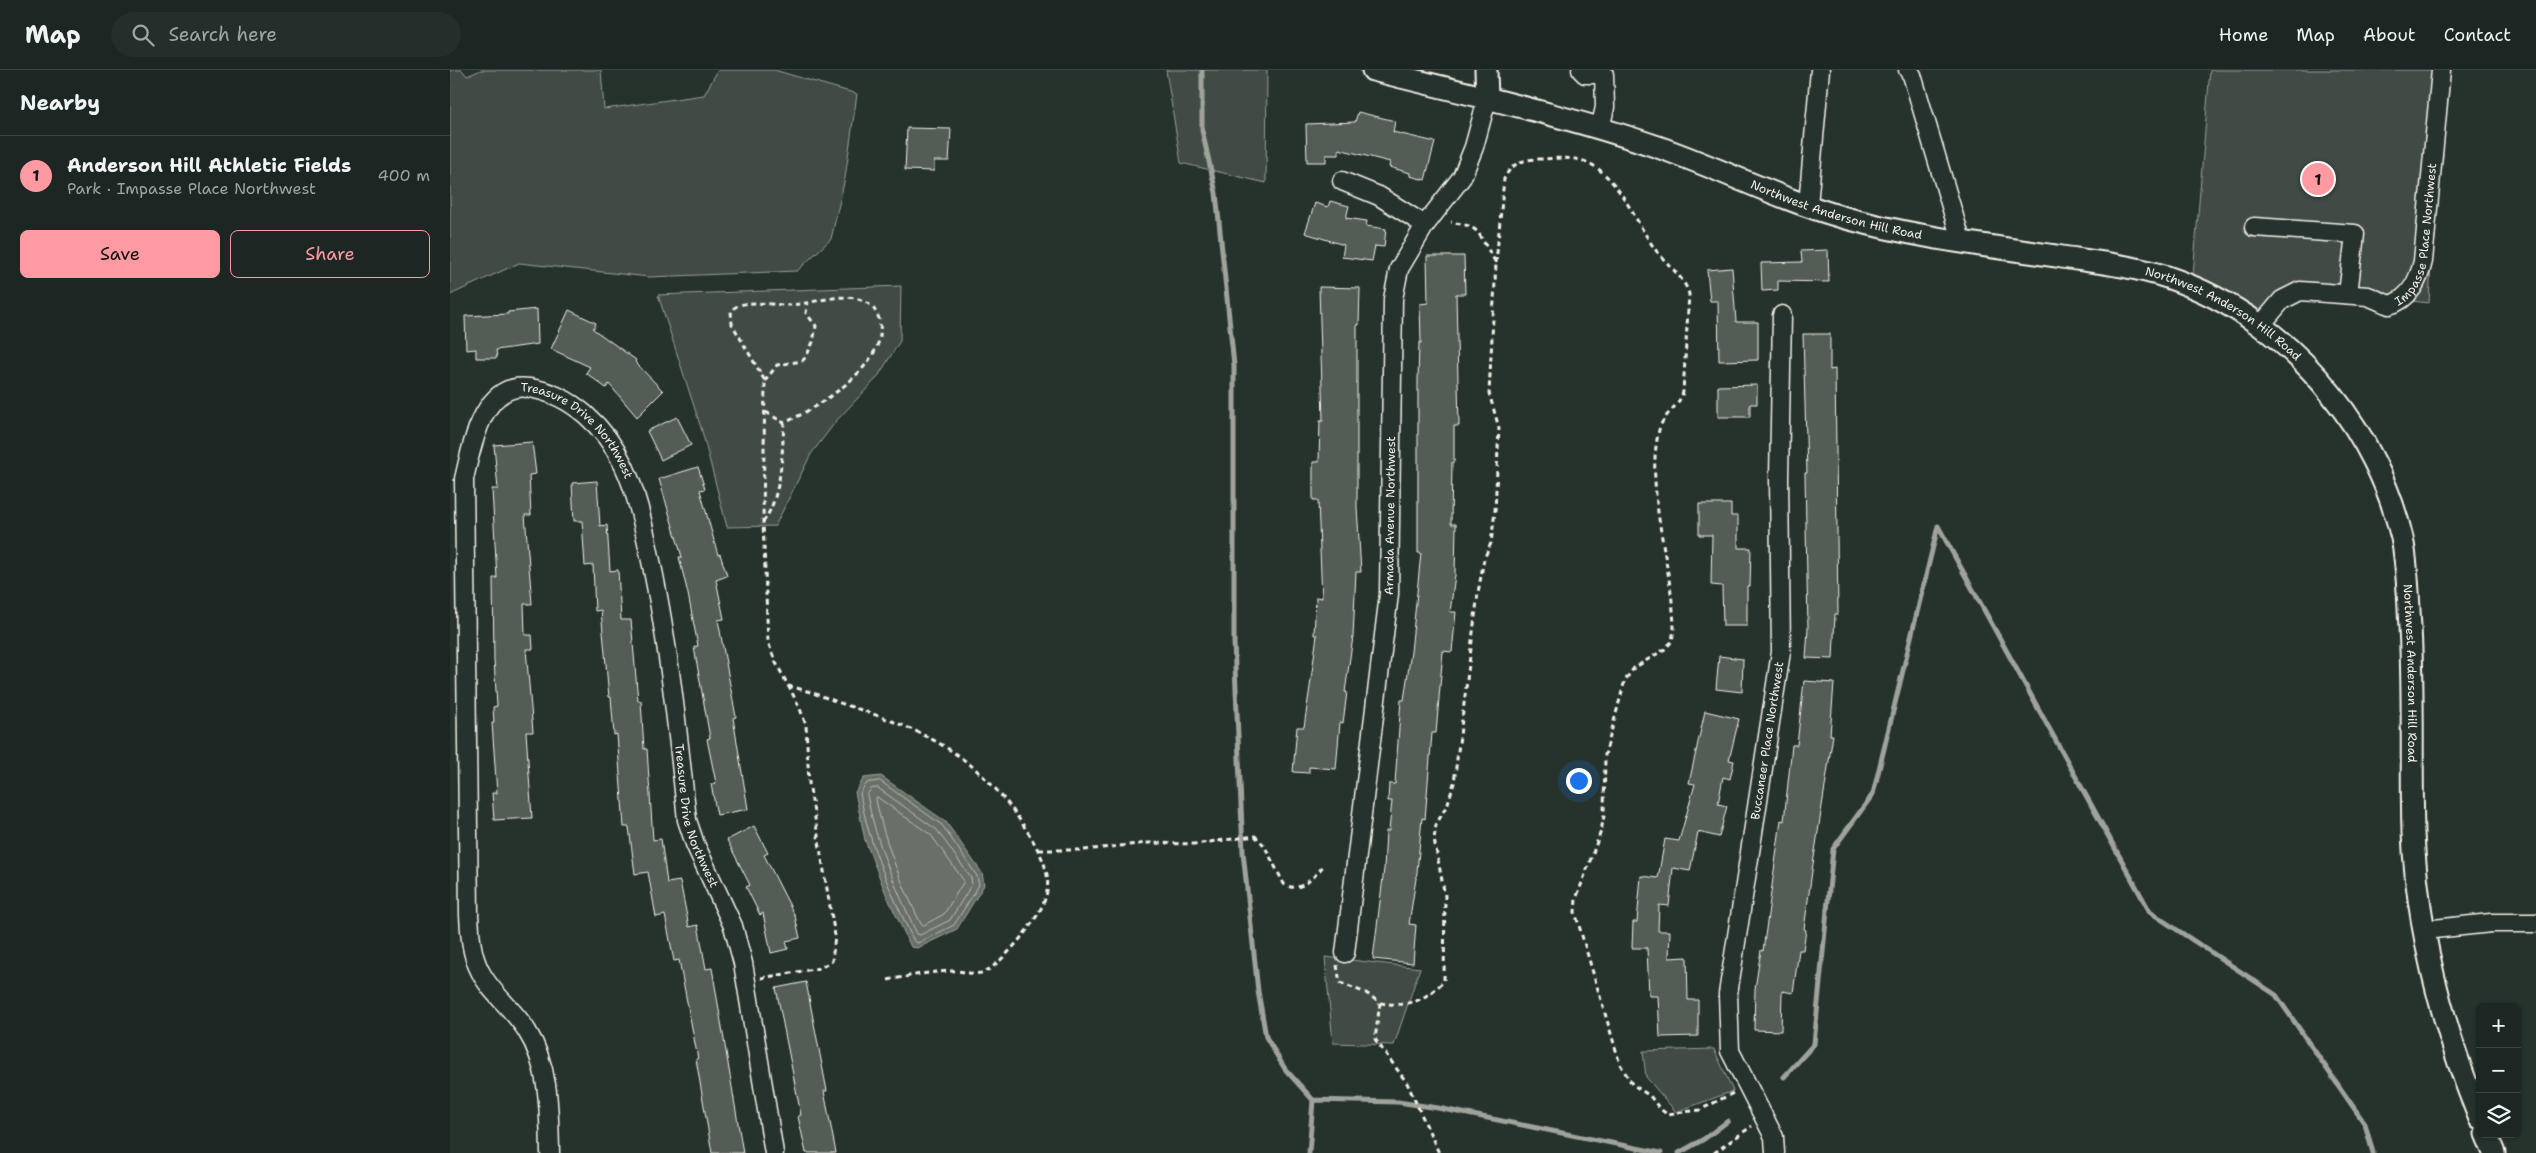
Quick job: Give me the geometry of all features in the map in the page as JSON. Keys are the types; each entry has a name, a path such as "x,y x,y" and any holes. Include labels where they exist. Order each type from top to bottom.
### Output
{"main road":[{"name":"Northwest Anderson Hill Road","path":"1373,70 1600,129 1664,149 1808,205 1863,222 2151,273 2215,298 2261,325 2312,370 2346,413 2373,461 2395,512 2405,555 2409,587 2414,675 2413,832 2424,930 2446,1025 2476,1108"},
{"path":"1486,70 1486,99"},
{"path":"2488,1138 2494,1153"}],"street":[{"path":"1581,70 1585,74 1604,74 1605,107 1600,129"},
{"path":"1808,205 1820,70"},
{"path":"1908,70 1912,74 1960,240"},
{"name":"Impasse Place Northwest","path":"2261,325 2275,307 2291,294 2311,290 2368,296 2389,305 2405,298 2416,283 2423,261 2441,70"},
{"name":"Armada Avenue Northwest","path":"1345,953 1389,594 1393,299 1399,269 1425,225 1462,177 1474,146 1486,99"},
{"path":"1342,182 1379,196 1425,225"},
{"path":"2254,226 2355,234 2348,294"},
{"name":"Buccaneer Place Northwest","path":"1775,1153 1774,1137 1730,1051 1728,994 1782,652 1779,478 1782,315"},
{"name":"Treasure Drive Northwest","path":"550,1153 546,1087 540,1060 528,1031 479,970 471,943 469,915 464,478 477,426 500,394 516,386 541,389 567,399 599,427 624,466 640,510 660,603 687,820 695,844 733,926 746,980 774,1153"},
{"path":"2424,930 2490,923 2536,923"}],"path":[{"path":"1345,953 1337,961 1340,982 1366,993 1380,1002 1403,1006 1412,1004 1444,982 1445,896 1434,839 1436,825 1454,783 1478,593 1484,559 1491,543 1495,511 1499,428 1489,394 1496,263 1504,178 1509,169 1515,164 1529,159 1580,160 1594,166 1608,178 1662,259 1685,282 1689,294 1683,392 1680,402 1665,417 1660,428 1656,446 1655,475 1674,630 1672,641 1665,649 1634,668 1625,680 1604,755 1604,816 1601,830 1582,882 1575,912 1620,1064 1632,1084 1650,1096 1660,1110 1667,1114 1700,1110 1714,1105 1722,1098 1749,1087"},
{"path":"1451,222 1470,226 1478,232 1496,263"},
{"path":"746,980 820,968 832,961 836,936 809,783 806,725 799,706 768,642 763,522 765,381 732,324 731,311 747,304 790,305 845,298 868,303 877,314 880,322 880,338 865,364 833,395 784,423"},
{"path":"765,381 777,365 802,361 809,352 816,326 806,313 808,302"},
{"path":"766,412 784,423"},
{"path":"763,522 768,515 775,493 784,423"},
{"path":"788,686 813,692 888,718 917,730 956,752 972,764 1003,799 1020,820 1039,850 1048,878 1046,900 1031,924 992,967 981,973 933,972 888,980"},
{"path":"1039,850 1084,850 1148,842 1194,844 1254,836 1264,845 1284,884 1290,888 1296,888 1312,879 1324,865"},
{"path":"1380,1002 1375,1038 1407,1083 1439,1153"},
{"path":"1714,1153 1765,1120"}],"shaded area":[{"path":"450,70 462,70 467,76 481,70 601,70 604,109 704,95 718,70 774,70 857,94 845,178 831,239 797,271 649,277 519,263 450,295"},
{"path":"1166,70 1267,70 1266,183 1181,163"},
{"path":"2210,70 2440,70 2429,303 2311,290 2261,325 2192,287"},
{"path":"901,286 900,341 877,378 837,420 811,454 775,526 727,527 702,431 658,295"},
{"path":"1325,957 1420,968 1394,1045 1333,1043"},
{"path":"1714,1049 1733,1091 1676,1112 1646,1077 1643,1051"}],"water":[{"path":"881,776 946,822 982,873 984,885 957,929 918,948 911,947 886,894 865,840 855,792 864,778"}],"building":[{"path":"1358,112 1395,121 1393,132 1435,142 1425,180 1389,167 1390,162 1339,149 1339,155 1326,155 1326,162 1307,162 1306,124 1355,122"},
{"path":"907,128 951,129 949,161 934,161 934,171 905,170"},
{"path":"1330,201 1349,206 1346,218 1367,221 1366,226 1386,229 1384,247 1375,246 1372,261 1342,257 1344,245 1305,233 1315,203 1328,207"},
{"path":"1828,250 1829,282 1778,281 1778,290 1762,291 1761,263 1802,262 1801,251"},
{"path":"1427,256 1464,256 1465,294 1456,294 1459,426 1454,426 1454,462 1452,462 1451,524 1456,524 1455,575 1450,612 1456,612 1452,652 1443,651 1436,733 1432,733 1425,819 1422,818 1417,872 1409,924 1416,925 1413,963 1373,959 1384,869 1386,831 1389,831 1392,801 1388,801 1389,784 1395,784 1401,700 1404,700 1411,652 1421,553 1418,553 1418,381 1419,343 1421,343 1420,304 1428,303"},
{"path":"1732,268 1736,322 1758,322 1758,360 1719,361 1718,301 1710,301 1707,270"},
{"path":"1319,287 1360,288 1359,325 1357,325 1357,507 1361,572 1356,572 1353,637 1345,692 1347,692 1343,723 1340,722 1336,769 1309,767 1309,773 1293,772 1297,727 1304,727 1317,635 1314,635 1316,597 1322,598 1318,500 1313,500 1313,462 1319,462 1320,421 1323,421"},
{"path":"537,309 538,344 496,350 497,358 476,358 476,349 466,350 465,316 508,314 508,312"},
{"path":"569,310 596,323 593,329 636,360 635,362 663,391 637,417 609,384 606,388 586,373 590,367 551,349"},
{"path":"1803,334 1830,334 1830,370 1835,369 1838,614 1835,614 1833,659 1806,658 1808,629 1805,473 1807,473"},
{"path":"1757,385 1757,404 1750,404 1750,417 1718,417 1718,386"},
{"path":"677,417 691,445 661,460 647,431"},
{"path":"532,442 536,474 529,475 531,515 525,515 532,604 524,604 525,635 532,635 533,649 526,649 533,732 526,732 532,818 494,820 492,793 497,793 492,723 494,723 493,707 497,706 494,660 493,578 497,578 492,489 498,489 494,445"},
{"path":"698,467 705,489 700,490 718,555 720,554 727,576 716,580 724,619 718,620 736,717 733,718 748,809 717,815 711,784 716,783 707,739 710,738 694,647 698,646 679,557 682,557 659,479"},
{"path":"597,481 600,526 607,525 610,571 618,570 621,620 631,620 638,701 641,701 644,749 647,749 653,840 661,839 667,883 680,881 689,927 698,925 706,969 712,968 743,1153 712,1153 696,1059 698,1059 679,960 674,961 665,915 656,917 648,872 635,874 629,827 624,827 617,734 614,735 611,697 609,697 601,610 595,611 593,565 585,566 582,521 574,521 572,483"},
{"path":"1699,504 1731,504 1731,516 1738,516 1738,548 1751,548 1750,586 1747,586 1747,626 1723,626 1722,586 1711,585 1712,535 1699,535"},
{"path":"1719,656 1743,659 1742,692 1716,689"},
{"path":"1804,681 1834,683 1830,735 1833,735 1804,929 1806,930 1803,950 1799,950 1793,993 1782,991 1781,1031 1754,1030 1755,989 1761,950 1763,951 1781,820 1784,821 1792,745 1797,745"},
{"path":"1705,711 1739,719 1729,760 1734,761 1730,779 1723,777 1718,804 1727,806 1719,837 1698,832 1690,871 1673,868 1669,906 1659,905 1658,931 1670,931 1669,958 1687,957 1688,1000 1698,1000 1698,1036 1660,1037 1658,996 1649,996 1647,948 1632,948 1633,922 1637,922 1641,876 1658,878 1665,839 1679,841 1695,784 1689,783"},
{"path":"754,826 768,853 764,855 795,916 800,938 786,941 788,949 771,953 763,913 760,915 746,887 750,885 727,840"},
{"path":"806,982 827,1091 824,1091 836,1153 806,1153 798,1116 801,1115 776,988"}],"waterway":[{"path":"1202,70 1202,130 1216,193 1234,365 1234,643 1243,852 1258,991 1266,1037 1285,1069 1313,1100 1309,1153"},
{"path":"1938,526 2150,912 2276,995 2365,1124 2373,1153"},
{"path":"1784,1077 1814,1044 1833,849 1873,794 1938,526"},
{"path":"1313,1100 1398,1102 1438,1108 1661,1153"},
{"path":"1679,1153 1704,1139 1728,1121"}],"place":[{"name":"Anderson Hill Athletic Fields","path":"2318,179"}]}
